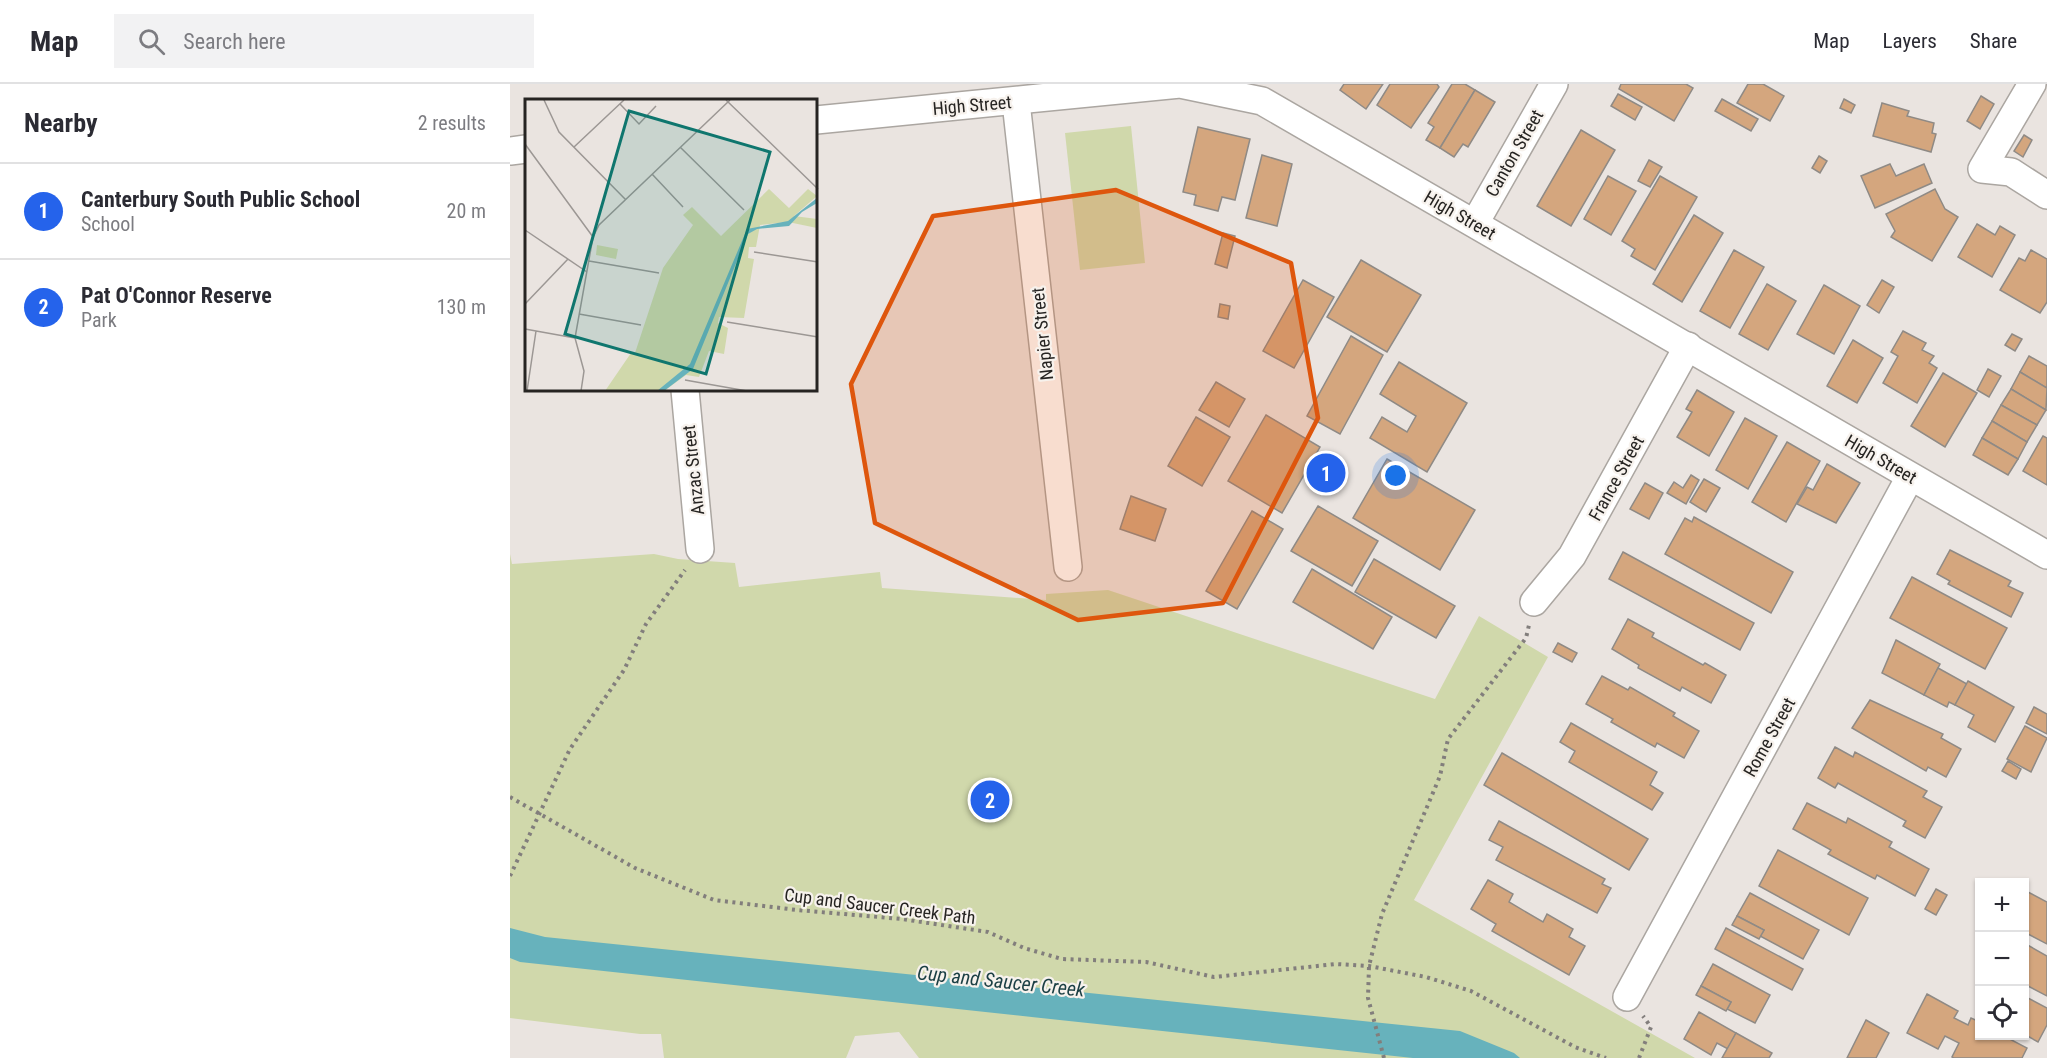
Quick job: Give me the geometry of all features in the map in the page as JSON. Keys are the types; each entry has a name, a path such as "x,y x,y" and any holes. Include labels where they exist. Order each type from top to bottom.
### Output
{"street":[{"name":"High Street","path":"818,120 949,95 1016,102 1180,84 1262,102 2047,555"},
{"name":"Canton Street","path":"1475,223 1554,84"},
{"path":"2032,84 1982,169 2011,172 2047,195"},
{"name":"Napier Street","path":"1016,102 1068,567"},
{"path":"510,151 525,149"},
{"name":"France Street","path":"1534,602 1572,556 1688,346"},
{"name":"Anzac Street","path":"685,392 700,549"},
{"name":"Rome Street","path":"1627,997 1910,477"}],"path":[{"path":"510,876 541,815 570,749 624,669 646,624 700,549"},
{"path":"1384,1058 1374,1028 1368,998 1369,966 1382,914 1440,776 1448,739 1526,638 1534,602"},
{"name":"Cup and Saucer Creek Path","path":"510,797 635,868 714,900 902,919 988,932 1024,948 1062,959 1146,962 1214,977 1336,964 1369,966 1426,976 1471,991 1575,1047 1606,1058"},
{"path":"1627,997 1651,1027 1639,1058"}],"highlighted area":[{"path":"1116,190 1291,263 1318,418 1223,603 1078,620 875,523 851,384 933,216"}],"green space":[{"path":"1131,126 1145,263 1080,270 1065,133"},
{"path":"510,554 512,564 654,554 678,559 735,563 739,587 880,572 882,588 1046,600 1046,594 1108,590 1435,699 1479,616 1548,657 1414,900 1695,1058 919,1058 899,1032 855,1036 846,1058 664,1058 661,1034 640,1034 510,1018"}],"water":[{"path":"510,928 545,937 1460,1031 1514,1053 1520,1058 1413,1058 520,962 510,958"}],"building":[{"path":"1344,84 1383,84 1366,109 1340,90"},
{"path":"1390,84 1437,84 1439,87 1411,128 1377,105"},
{"path":"1452,84 1465,84 1475,90 1440,148 1426,140 1434,127 1428,123"},
{"path":"1621,84 1686,84 1693,88 1674,121 1619,89"},
{"path":"1748,84 1763,84 1784,96 1770,121 1737,103"},
{"path":"1475,90 1495,102 1468,147 1463,144 1454,157 1440,148"},
{"path":"1618,94 1642,107 1635,120 1611,106"},
{"path":"1981,96 1994,104 1980,129 1967,121"},
{"path":"1722,99 1758,119 1751,131 1715,111"},
{"path":"1844,99 1855,105 1851,113 1840,108"},
{"path":"1882,103 1909,111 1907,116 1934,123 1932,133 1936,134 1931,152 1873,136"},
{"path":"1198,127 1250,139 1235,200 1222,197 1218,211 1194,205 1196,195 1183,192"},
{"path":"1581,130 1615,150 1571,226 1537,206"},
{"path":"2024,135 2032,140 2023,157 2014,151"},
{"path":"1262,155 1292,164 1277,226 1246,218"},
{"path":"1819,156 1827,161 1820,173 1812,168"},
{"path":"1649,160 1662,167 1650,187 1638,181"},
{"path":"1890,164 1896,176 1924,164 1932,183 1875,208 1861,176"},
{"path":"1608,176 1636,191 1611,235 1584,219"},
{"path":"1660,176 1697,197 1655,270 1631,256 1635,249 1622,241"},
{"path":"1935,189 1945,209 1958,217 1932,261 1891,237 1895,231 1886,214"},
{"path":"1694,215 1723,233 1682,302 1653,284"},
{"path":"1977,224 1995,235 2000,226 2015,235 1992,277 1958,257"},
{"path":"1223,233 1235,236 1227,268 1215,264"},
{"path":"1734,250 1764,267 1730,328 1700,311"},
{"path":"2031,250 2047,259 2047,302 2040,313 2000,290 2019,258 2025,261"},
{"path":"1361,260 1421,295 1387,352 1327,317"},
{"path":"1303,280 1334,297 1294,368 1263,351"},
{"path":"1882,280 1894,287 1879,313 1867,305"},
{"path":"1767,284 1796,301 1768,350 1739,334"},
{"path":"1824,285 1860,306 1834,354 1797,334"},
{"path":"1220,304 1230,306 1228,319 1218,317"},
{"path":"1903,331 1926,343 1922,350 1934,356 1929,363 1937,368 1917,403 1883,383 1898,356 1891,352"},
{"path":"2012,334 2022,339 2015,351 2005,345"},
{"path":"1351,336 1383,355 1340,434 1307,416"},
{"path":"1853,340 1883,358 1857,403 1827,386"},
{"path":"2029,356 2047,366 2047,388 2020,372"},
{"path":"1399,362 1467,403 1427,472 1370,438 1382,417 1407,432 1416,416 1380,394"},
{"path":"1988,369 2001,376 1989,397 1977,390"},
{"path":"2020,372 2047,388 2046,410 2011,389"},
{"path":"1943,373 1977,393 1945,447 1911,426"},
{"path":"1216,382 1245,399 1229,427 1199,410"},
{"path":"2011,389 2046,410 2037,425 2001,405"},
{"path":"1697,390 1734,412 1709,456 1677,437 1692,412 1686,409"},
{"path":"2001,405 2037,425 2027,442 1992,421"},
{"path":"1266,415 1320,447 1282,513 1228,481"},
{"path":"1196,417 1230,437 1202,486 1168,466"},
{"path":"1745,418 1777,436 1748,489 1716,470"},
{"path":"1992,421 2027,442 2018,459 1982,438"},
{"path":"2043,436 2047,438 2047,485 2023,471"},
{"path":"1982,438 2018,459 2008,475 1973,455"},
{"path":"1787,442 1820,461 1786,522 1752,502"},
{"path":"1387,459 1475,510 1440,570 1353,518"},
{"path":"1827,464 1860,483 1836,523 1797,504 1807,487 1813,490"},
{"path":"1691,475 1699,480 1686,504 1667,493 1674,482 1683,488"},
{"path":"1704,479 1720,488 1706,512 1690,502"},
{"path":"1645,483 1663,493 1649,519 1630,509"},
{"path":"1131,496 1166,509 1155,541 1120,529"},
{"path":"1318,506 1378,541 1352,586 1291,551"},
{"path":"1252,511 1283,529 1237,609 1206,591"},
{"path":"1694,517 1793,572 1771,613 1665,554 1685,518 1692,522"},
{"path":"1950,550 2011,581 2008,586 2023,593 2011,617 1948,584 1950,581 1937,574"},
{"path":"1623,552 1754,623 1740,650 1609,579"},
{"path":"1374,559 1455,606 1436,638 1355,592"},
{"path":"1312,569 1392,617 1373,649 1293,602"},
{"path":"1912,577 2007,628 1985,669 1890,618"},
{"path":"1628,619 1654,633 1652,637 1726,675 1711,703 1682,687 1680,691 1638,668 1639,665 1612,649"},
{"path":"1896,640 1940,664 1924,695 1882,673"},
{"path":"1558,643 1577,653 1572,662 1553,652"},
{"path":"1938,668 1967,684 1955,705 1949,702 1947,707 1924,695"},
{"path":"1602,676 1628,690 1630,687 1675,713 1673,716 1699,731 1684,758 1657,743 1655,747 1611,722 1613,719 1586,704"},
{"path":"1968,681 2014,707 1995,742 1968,727 1974,715 1955,705"},
{"path":"1870,700 1943,734 1941,738 1961,749 1946,777 1928,767 1926,771 1852,728"},
{"path":"2034,707 2047,714 2047,734 2026,723"},
{"path":"1571,723 1657,772 1650,785 1663,793 1652,810 1569,762 1575,751 1560,742"},
{"path":"2025,726 2047,738 2031,772 2007,759"},
{"path":"1835,747 1853,757 1855,752 1927,791 1923,797 1942,807 1925,838 1903,826 1906,821 1838,783 1835,788 1818,778"},
{"path":"1502,753 1648,839 1629,870 1484,785"},
{"path":"2008,761 2021,769 2016,779 2002,771"},
{"path":"1807,803 1846,823 1848,818 1892,842 1889,847 1929,869 1915,896 1877,875 1875,879 1828,854 1831,850 1793,829"},
{"path":"1499,821 1605,879 1602,884 1611,888 1597,913 1496,860 1503,847 1489,840"},
{"path":"1778,850 1868,898 1849,935 1759,886"},
{"path":"1488,880 1513,894 1509,902 1543,922 1547,914 1573,929 1569,937 1585,946 1569,975 1492,931 1496,924 1471,909"},
{"path":"1936,889 1947,895 1936,915 1925,909"},
{"path":"1750,893 1819,930 1803,959 1760,936 1764,930 1737,916"},
{"path":"2029,893 2047,902 2047,944 2029,935"},
{"path":"1737,916 1764,930 1759,939 1732,925"},
{"path":"1726,928 1803,969 1792,990 1715,949"},
{"path":"2029,946 2047,956 2047,996 2029,987"},
{"path":"1713,964 1770,995 1755,1023 1727,1009 1731,1002 1701,986"},
{"path":"1701,986 1731,1002 1726,1011 1696,995"},
{"path":"1927,994 1958,1011 1954,1018 1968,1025 1971,1018 1975,1020 1975,1040 2012,1040 2027,1048 2022,1058 1954,1058 1952,1057 1959,1043 1945,1036 1938,1049 1907,1033"},
{"path":"2029,999 2047,1008 2047,1025 2038,1042 2029,1037"},
{"path":"1699,1012 1736,1033 1728,1049 1717,1043 1711,1055 1684,1039"},
{"path":"1866,1020 1889,1033 1876,1058 1847,1058"},
{"path":"1736,1033 1772,1053 1769,1058 1722,1058"}],"place":[{"name":"Canterbury South Public School","path":"1326,473"},
{"name":"Pat O'Connor Reserve","path":"990,800"}],"water label":[{"name":"Cup and Saucer Creek","path":"1001,981"}]}
